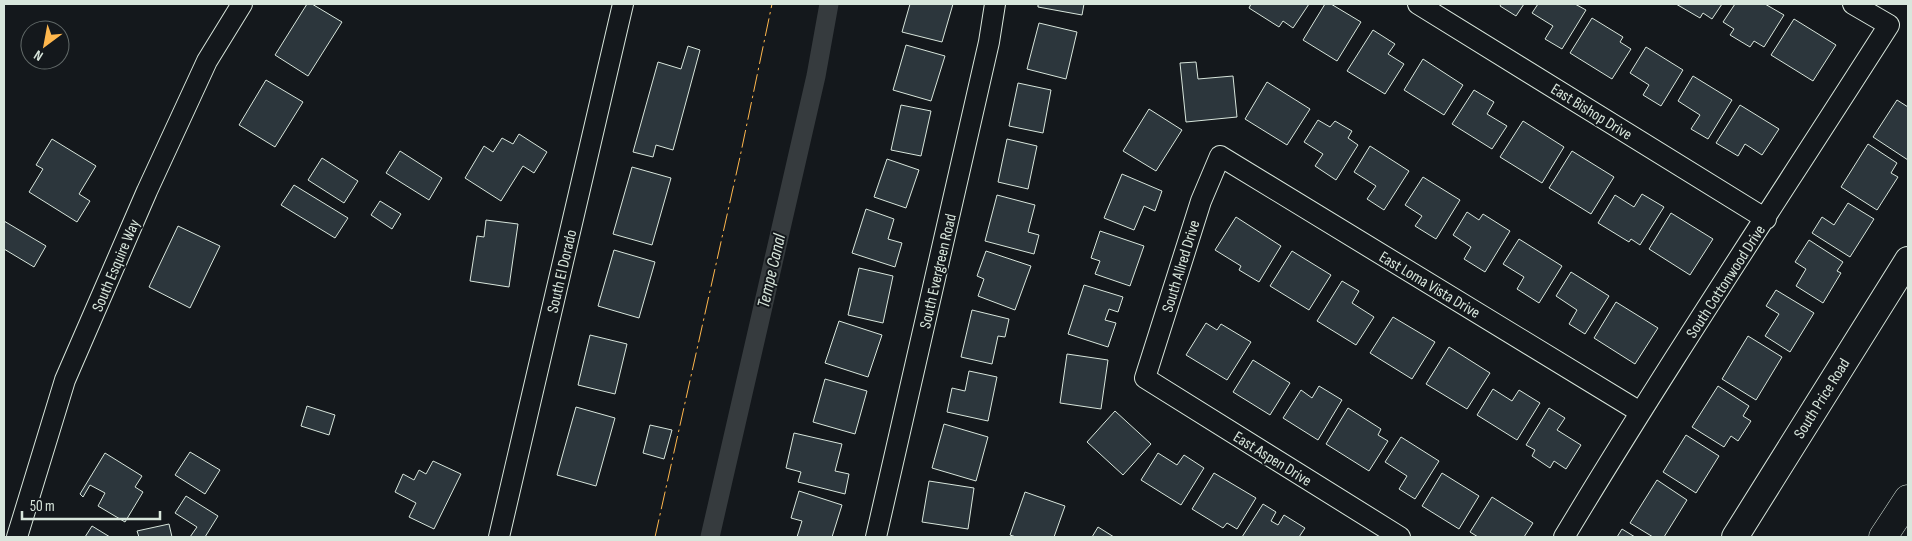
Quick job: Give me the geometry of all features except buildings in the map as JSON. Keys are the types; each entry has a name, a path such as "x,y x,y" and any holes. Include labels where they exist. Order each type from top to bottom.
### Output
{"highway":[{"path":"1884,537 1908,499"}],"main road":[{"name":"South Price Road","path":"1734,537 1908,260"}],"street":[{"name":"South Esquire Way","path":"17,537 65,380 147,191 207,61 242,4"},
{"name":"South El Dorado","path":"499,537 623,4"},
{"name":"South Evergreen Road","path":"876,537 987,52 995,4"},
{"name":"East Bishop Drive","path":"1418,4 1766,219"},
{"name":"South Cottonwood Drive","path":"1564,537 1640,412 1766,219 1888,25 1854,4"},
{"name":"South Allred Drive","path":"1145,378 1201,201 1220,156"},
{"name":"East Loma Vista Drive","path":"1220,156 1640,412"},
{"name":"East Aspen Drive","path":"1145,378 1400,537"}],"waterway":[{"name":"Tempe Canal","path":"710,537 816,76 829,4"}],"power":[{"path":"655,537 740,157 772,4"}]}
